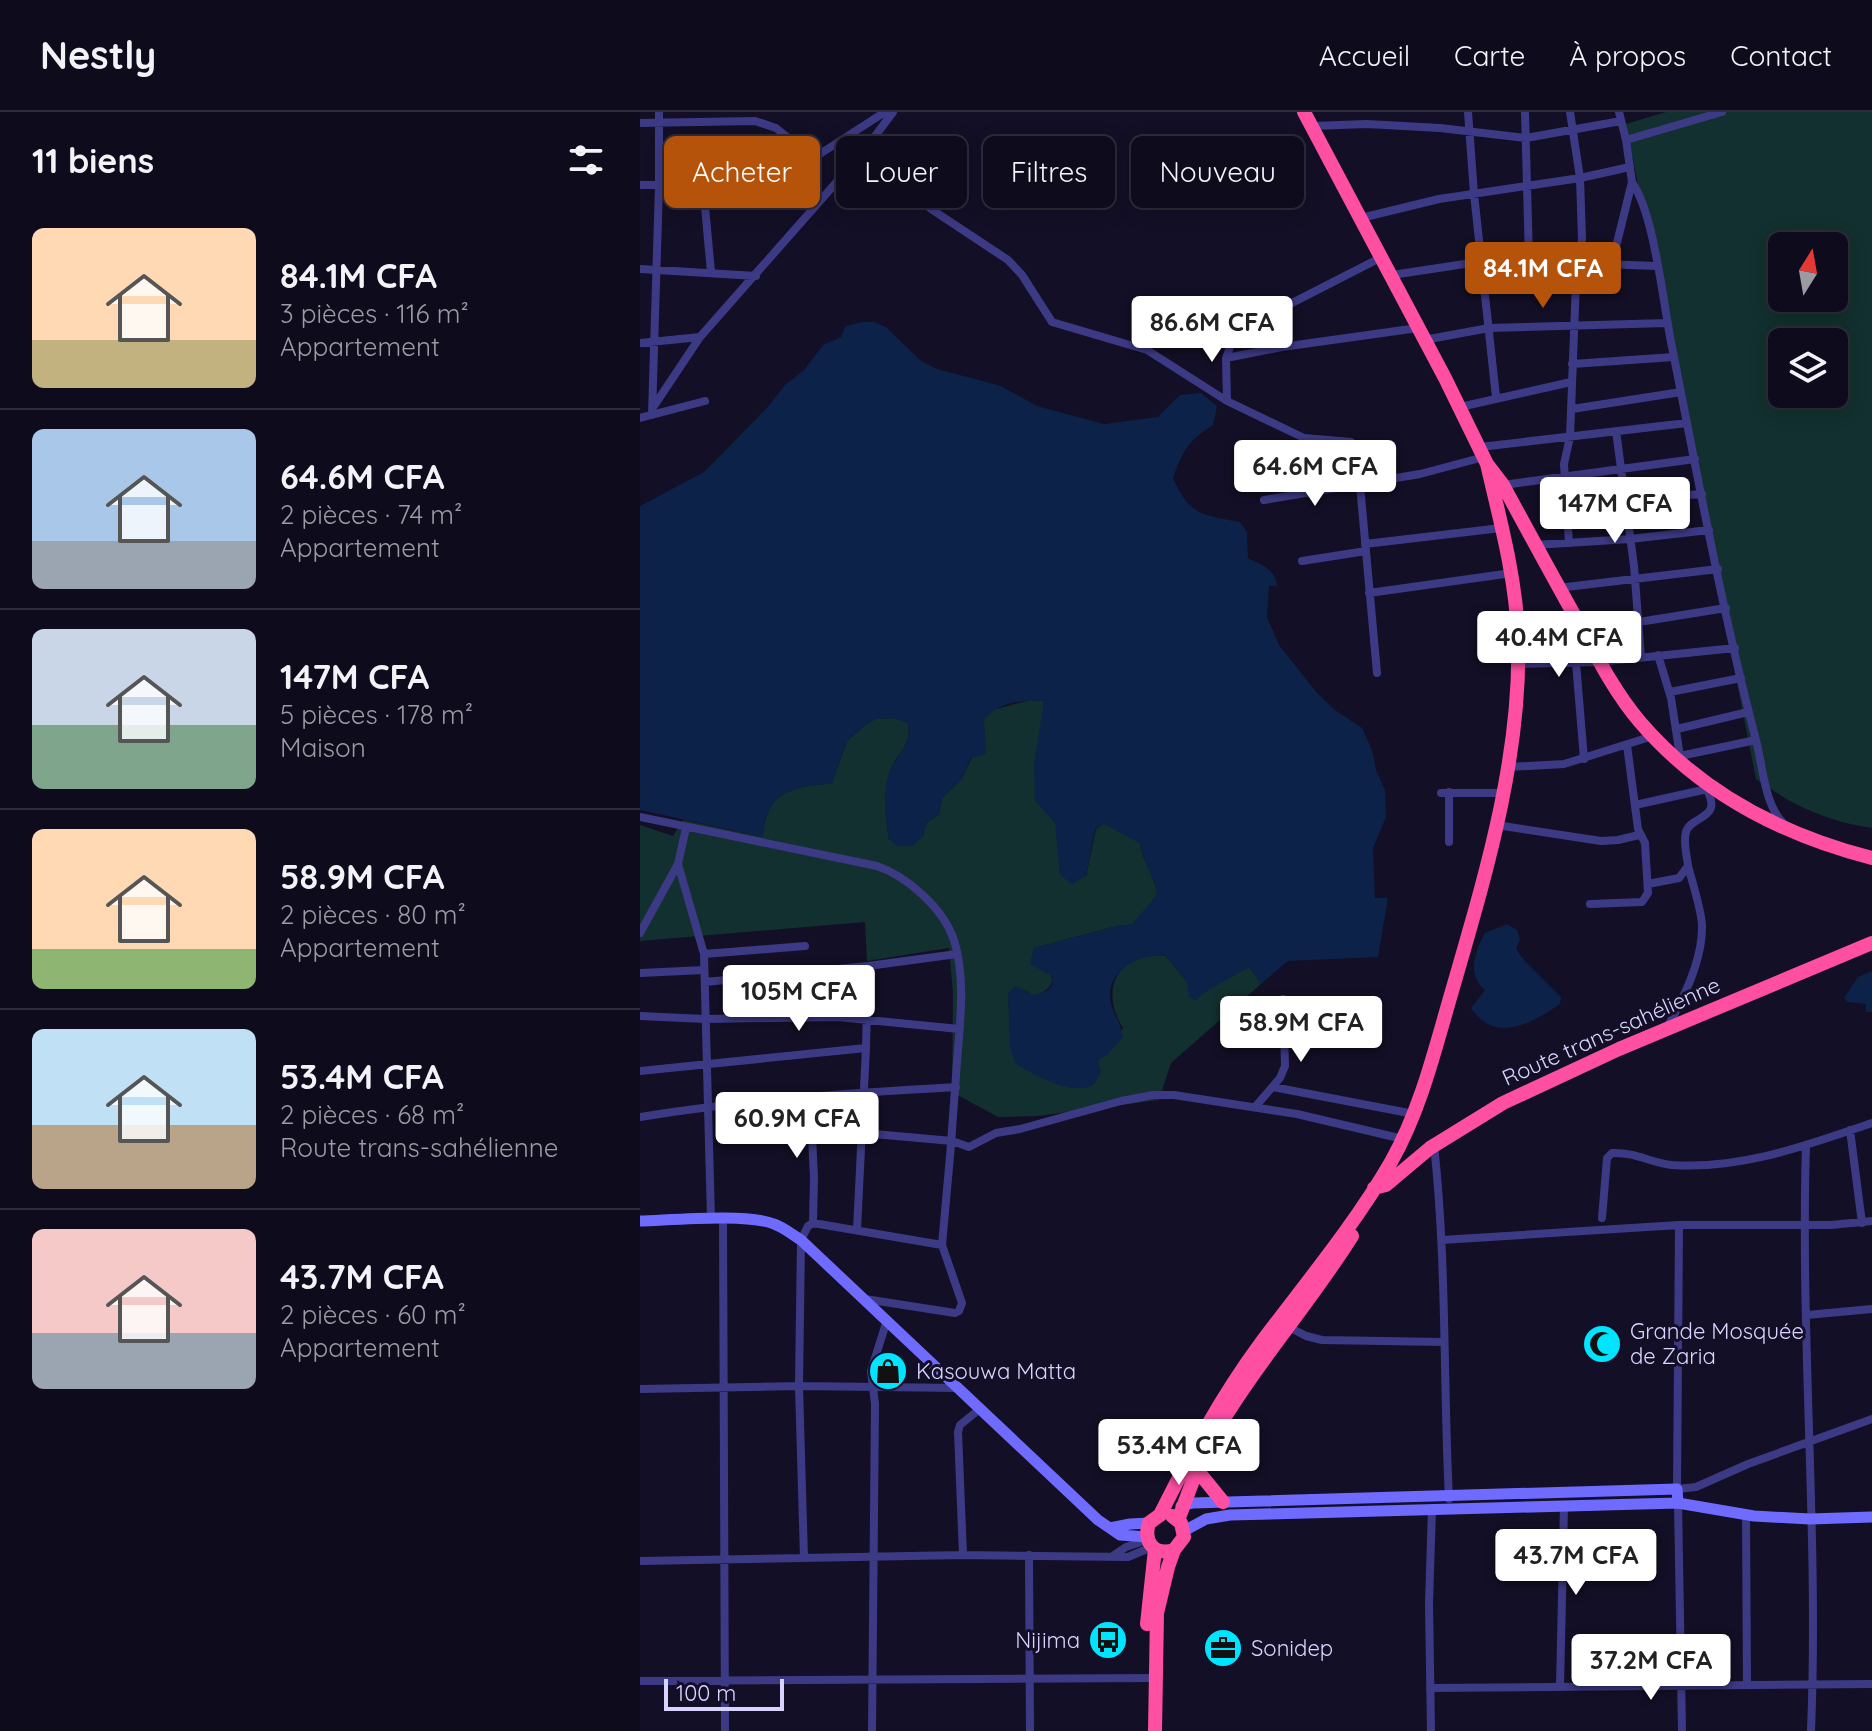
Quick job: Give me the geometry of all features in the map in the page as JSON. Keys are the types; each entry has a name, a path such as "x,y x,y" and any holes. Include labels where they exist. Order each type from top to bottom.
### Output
{"highway":[{"path":"1304,112 1392,275 1483,456 1503,485 1599,662 1624,701 1653,736 1710,789 1796,835 1872,858"},
{"name":"Route trans-sahélienne","path":"1146,1731 1157,1613 1174,1550 1182,1542 1185,1504 1197,1470 1229,1409 1378,1187 1403,1139 1445,1017 1496,825 1507,767 1518,664 1518,635 1512,573 1483,456"},
{"name":"Route trans-sahélienne","path":"1378,1187 1434,1145 1503,1103 1872,943"},
{"name":"Route trans-sahélienne","path":"1155,1731 1148,1598 1152,1536 1206,1425 1261,1344 1284,1323"},
{"path":"1197,1470 1223,1502"},
{"path":"1174,1550 1165,1552 1152,1536 1169,1515 1181,1525"}],"street":[{"path":"820,154 885,112"},
{"path":"875,136 893,112"},
{"path":"1367,112 1367,124"},
{"path":"1468,112 1496,397"},
{"path":"1525,112 1529,260"},
{"path":"1569,543 1564,458 1570,437 1574,325 1582,239 1580,178 1570,112"},
{"path":"1626,140 1722,112"},
{"path":"1311,126 1367,124 1526,138 1573,130 1620,116 1632,182 1612,263"},
{"path":"653,411 659,117"},
{"path":"640,123 659,117 755,121 776,128 786,136"},
{"path":"1361,218 1417,203 1580,178 1630,167"},
{"path":"1632,182 1641,196 1657,266 1748,712 1772,805 1780,820 1796,835"},
{"path":"653,411 700,337 836,183"},
{"path":"640,185 664,185"},
{"path":"705,208 711,272"},
{"path":"930,208 1008,260 1031,287 1046,317 1052,322 1147,350 1227,401 1312,440 1350,441 1360,485 1377,673"},
{"path":"1227,401 1226,358 1234,336 1241,329 1382,257"},
{"path":"1392,275 1482,261 1657,266"},
{"path":"640,269 756,276"},
{"path":"1226,358 1282,347 1489,328 1667,323"},
{"path":"640,343 700,337"},
{"path":"1572,364 1674,357"},
{"path":"1460,407 1571,382"},
{"path":"1572,409 1681,392"},
{"path":"640,418 653,411 705,401"},
{"path":"1264,500 1432,471 1570,437 1687,423"},
{"path":"1616,431 1635,578 1641,657"},
{"path":"1312,440 1320,491"},
{"path":"1503,485 1695,459"},
{"path":"1567,504 1702,494"},
{"path":"1302,561 1365,548 1501,528"},
{"path":"1535,545 1709,530"},
{"path":"1558,588 1718,569"},
{"path":"1369,593 1512,573"},
{"path":"1583,631 1726,608"},
{"path":"1518,664 1599,662 1735,648"},
{"path":"1658,655 1670,692 1681,760 1756,740"},
{"path":"1576,663 1584,759"},
{"path":"1670,692 1741,678"},
{"path":"1677,729 1748,712"},
{"path":"1507,767 1564,764 1653,736"},
{"path":"1590,904 1642,902 1648,893 1645,843 1639,835 1627,745"},
{"path":"1635,805 1710,789 1709,813 1686,831 1688,866 1702,933 1692,972 1666,1030"},
{"path":"1449,842 1445,792 1502,793"},
{"path":"640,817 891,871 911,885 939,914 953,937 962,985 942,1245 962,1303 955,1313 865,1299"},
{"path":"1496,825 1601,841 1639,835"},
{"path":"640,933 678,864 686,828"},
{"path":"678,864 704,954 723,1388 725,1731"},
{"path":"1648,884 1679,878 1688,866"},
{"path":"704,954 805,946"},
{"path":"705,982 957,954"},
{"path":"857,1229 868,966"},
{"path":"640,973 704,970"},
{"path":"1255,1107 1273,1087 1285,1066 1283,999"},
{"path":"640,1016 705,1019 813,1017 959,1029"},
{"path":"640,1071 866,1048"},
{"path":"640,1117 709,1106 956,1087"},
{"path":"1273,1087 1414,1114"},
{"path":"863,1133 952,1141 969,1147 996,1133 1140,1096 1174,1095 1326,1120 1403,1139"},
{"path":"810,1097 813,1223"},
{"path":"1602,1218 1607,1158 1612,1153 1637,1154 1671,1165 1716,1165 1741,1162 1806,1145 1872,1123"},
{"path":"1850,1130 1862,1223"},
{"path":"1434,1145 1442,1240 1449,1502"},
{"path":"1806,1145 1804,1225 1811,1731"},
{"path":"640,1221 717,1219 774,1224 801,1240 1110,1528 1130,1524 1152,1536"},
{"path":"1442,1240 1679,1225 1804,1225 1872,1221"},
{"path":"804,1558 799,1386 801,1240 813,1223 942,1245"},
{"path":"1679,1225 1677,1489 1682,1731"},
{"path":"1807,1315 1872,1309"},
{"path":"872,1731 875,1404 871,1380 873,1360 887,1320"},
{"path":"1284,1323 1306,1336 1322,1340 1443,1342"},
{"path":"640,1389 799,1386 958,1388"},
{"path":"963,1555 958,1432 960,1425 981,1408"},
{"path":"1181,1525 1215,1516 1432,1509 1449,1502 1696,1487 1748,1464 1872,1419"},
{"path":"640,1561 1114,1555 1152,1536 1185,1504 1223,1502 1449,1502 1564,1506 1678,1503 1746,1515 1810,1519 1872,1517"},
{"path":"1560,1687 1564,1506"},
{"path":"1431,1731 1429,1603 1432,1509"},
{"path":"1746,1515 1747,1685"},
{"path":"1029,1555 1030,1731"},
{"path":"640,1681 1150,1678"},
{"path":"1430,1688 1872,1684"}],"green space":[{"path":"1666,112 1872,112 1872,828 1811,811 1756,779 1626,124"},
{"path":"1031,700 1044,701 1035,800 1055,823 1086,876 1096,829 1104,823 1140,843 1157,895 1133,924 1034,948 1052,981 1044,991 1034,996 1025,990 1008,1002 1010,1015 1098,1060 1123,1028 1116,1014 1113,987 1125,966 1136,960 1166,956 1201,994 1249,966 1261,984 1171,1063 1159,1100 1037,1116 998,1117 952,1092 953,993 949,948 867,961 865,922 640,941 640,825 673,836 683,820 763,837 769,809 775,801 793,790 832,783 847,741 875,719 893,718 908,723 909,731 886,786 889,840 923,836 926,823 939,814 942,798 961,780 984,733 984,719 992,710"}],"water":[{"path":"874,322 886,327 921,361 937,369 1001,386 1037,406 1104,424 1158,417 1180,395 1201,393 1217,406 1213,425 1187,447 1173,478 1185,500 1199,512 1240,522 1247,532 1248,558 1267,568 1276,580 1277,586 1269,586 1267,617 1279,645 1317,693 1362,728 1372,750 1385,790 1386,817 1373,848 1375,898 1388,898 1378,957 1288,961 1261,984 1249,967 1202,994 1196,1001 1189,997 1187,982 1166,956 1138,960 1122,970 1111,985 1111,1001 1123,1037 1107,1055 1098,1060 1101,1073 1094,1084 1086,1088 1065,1086 1015,1063 1010,1047 1008,993 1016,986 1034,995 1050,987 1052,976 1030,964 1034,948 1132,924 1157,895 1140,843 1104,824 1095,829 1086,876 1072,884 1060,875 1055,823 1035,800 1034,764 1044,701 1011,703 996,709 984,719 986,754 971,758 961,780 942,798 939,814 926,823 923,836 913,846 897,846 889,839 886,786 909,731 908,723 893,718 875,719 847,741 832,783 793,790 775,801 765,821 763,837 640,810 640,506 704,472 766,409 785,385 804,370 823,345 841,337 846,326"},
{"path":"1507,924 1517,930 1520,939 1516,949 1523,959 1561,997 1560,1004 1537,1018 1525,1024 1502,1028 1481,1019 1471,1008 1485,990 1474,970 1478,948 1485,933"},
{"path":"1872,971 1872,1012 1866,1012 1866,1004 1848,1002 1844,998 1858,977"}],"place":[{"name":"Grande Mosquée de Zaria","path":"1602,1344"},
{"name":"Kasouwa Matta","path":"888,1371"},
{"name":"Nijima","path":"1108,1640"},
{"name":"Sonidep","path":"1223,1648"}]}
